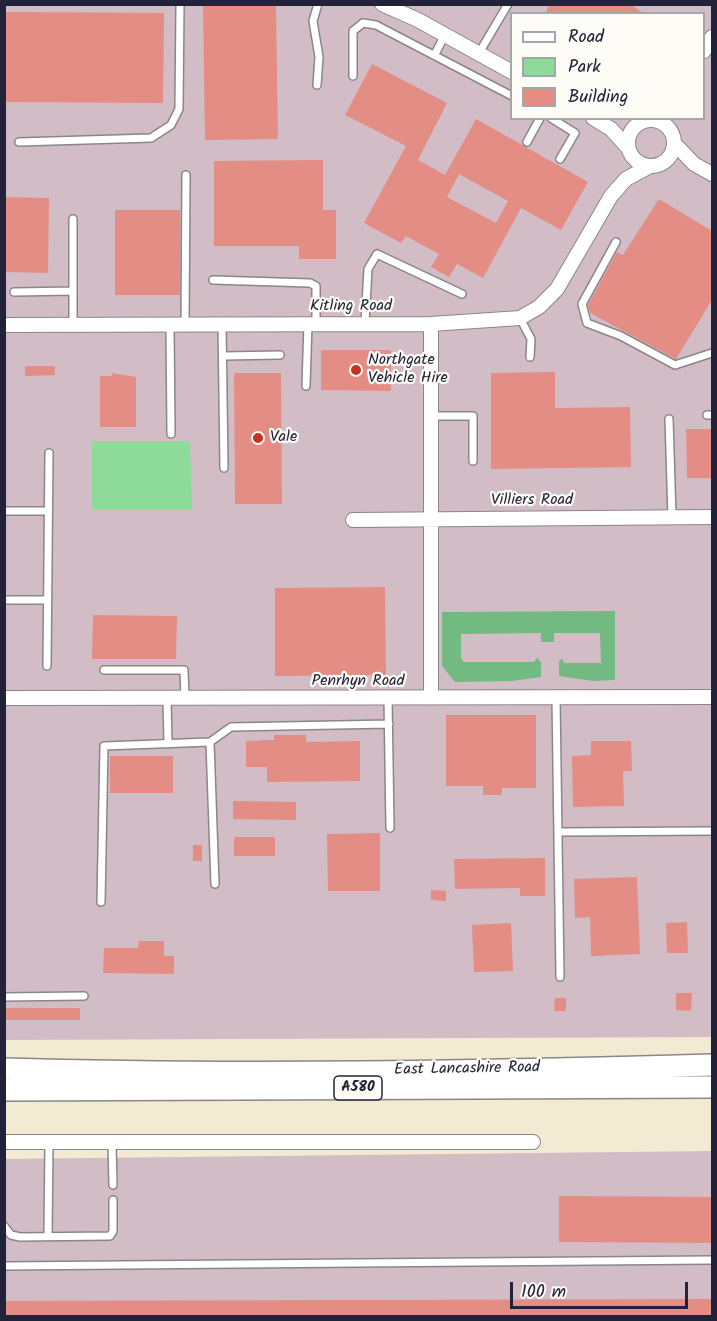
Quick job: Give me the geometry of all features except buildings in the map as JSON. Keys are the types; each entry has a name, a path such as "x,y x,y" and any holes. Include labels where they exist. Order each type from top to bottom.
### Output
{"highway":[{"name":"East Lancashire Road","path":"4,1069 168,1072 487,1071 712,1065"},
{"name":"East Lancashire Road","path":"4,1090 712,1087"}],"street":[{"path":"382,4 510,71"},
{"path":"596,120 611,129 642,164 650,166"},
{"path":"611,129 654,120 668,123 674,143 673,150 664,162"},
{"path":"627,179 630,133 644,122"},
{"path":"674,143 694,164 712,174"},
{"path":"520,318 539,307 556,289 611,196 627,179 650,166 664,162 694,164"},
{"name":"Kitling Road","path":"4,325 431,324 520,318"},
{"path":"431,324 431,698"},
{"name":"Villiers Road","path":"353,520 712,517"},
{"name":"Penrhyn Road","path":"4,698 712,698"},
{"path":"5,1142 533,1142"}],"lane":[{"path":"19,142 151,138 171,125 179,109 180,4"},
{"path":"317,85 319,57 313,21 318,4"},
{"path":"479,54 508,4"},
{"path":"353,76 353,31 363,23 376,25 510,95"},
{"path":"435,54 445,35"},
{"path":"526,142 539,120"},
{"path":"556,120 575,133 560,159"},
{"path":"185,324 186,175"},
{"path":"73,219 73,324"},
{"path":"616,242 582,304 587,323 621,336 675,365 712,353"},
{"path":"365,323 368,269 377,254 462,294"},
{"path":"213,280 310,283 316,286 306,386"},
{"path":"14,292 73,291"},
{"path":"520,318 531,339 530,357"},
{"path":"222,323 224,468"},
{"path":"170,324 171,434"},
{"path":"224,357 280,355"},
{"path":"432,416 473,416 473,461"},
{"path":"669,418 672,517"},
{"path":"47,666 49,453"},
{"path":"4,511 48,511"},
{"path":"4,600 47,600"},
{"path":"104,670 184,670 185,699"},
{"path":"388,698 390,828"},
{"path":"556,698 560,977"},
{"path":"167,699 168,744"},
{"path":"101,902 104,746 210,742 231,727 389,724"},
{"path":"210,742 215,885"},
{"path":"558,832 712,831"},
{"path":"4,997 84,996"},
{"path":"4,1153 5,1142"},
{"path":"48,1236 49,1142"},
{"path":"112,1143 113,1185"},
{"path":"4,1226 11,1235 110,1236 113,1231 113,1200"},
{"path":"4,1266 712,1260"}],"shaded area":[{"path":"5,5 712,5 712,1037 5,1040"},
{"path":"712,1151 712,1316 5,1316 4,1159"}],"green space":[{"path":"92,441 190,441 192,510 92,510"},
{"path":"615,611 615,680 593,681 559,676 559,662 562,658 564,663 601,663 600,633 554,633 554,642 541,642 541,633 461,634 461,658 464,662 534,662 537,658 541,662 541,677 512,681 455,682 442,666 442,612"}],"place":[{"name":"Northgate Vehicle Hire","path":"356,370"},
{"name":"Vale","path":"258,438"}]}
